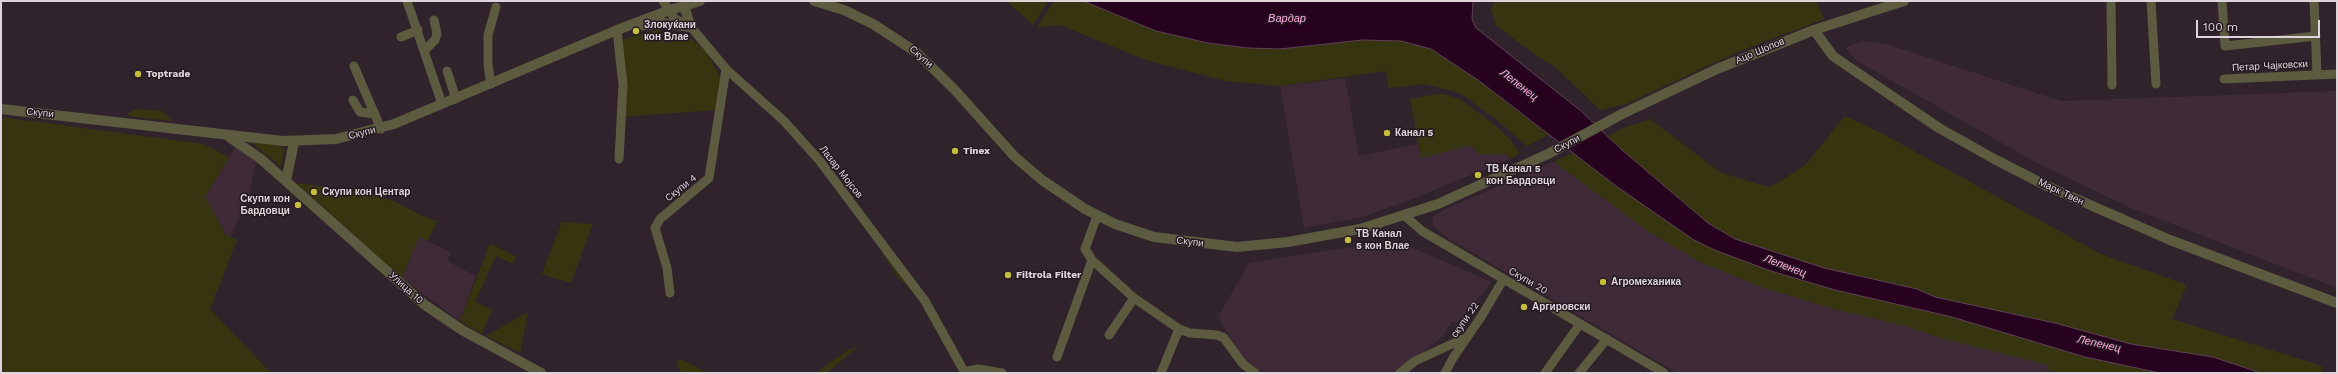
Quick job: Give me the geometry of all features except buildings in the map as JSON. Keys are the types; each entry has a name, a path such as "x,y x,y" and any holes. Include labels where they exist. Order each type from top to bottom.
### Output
{"street":[{"path":"407,1 442,104"},
{"name":"Лазар Мојсов","path":"664,1 676,19 691,27 726,69 784,121 819,160 925,301 964,372"},
{"name":"Скупи","path":"1,109 228,136 294,142 336,140 381,128 492,84 620,29 670,10 700,1"},
{"name":"Скупи","path":"814,1 844,10 873,24 916,52 948,84 1008,150 1029,170 1059,192 1098,216 1154,237 1237,247 1316,238 1360,229 1406,216 1472,190 1548,154 1622,114"},
{"name":"Ацо Шопов","path":"1622,114 1717,69 1814,30 1900,1"},
{"path":"2111,1 2112,85"},
{"path":"2151,1 2156,84"},
{"path":"2222,1 2225,46 2316,36"},
{"name":"Петар Чајковски","path":"2314,1 2317,74"},
{"path":"619,159 623,85 620,29 663,23 691,27 684,6"},
{"path":"492,84 488,65 488,35 496,7"},
{"path":"424,51 435,40 437,34 434,20"},
{"path":"401,37 418,30"},
{"name":"Марк Твен","path":"1814,30 1833,56 1933,124 1996,160 2047,186 2141,228 2337,303"},
{"path":"354,66 381,128"},
{"name":"Cкупи 4","path":"670,293 667,268 654,228 660,219 709,178 726,69"},
{"path":"447,71 456,98"},
{"name":"Петар Чајковски","path":"2224,79 2337,74"},
{"path":"353,100 360,112 375,114"},
{"name":"Улица 10","path":"228,136 261,159 425,305 462,330 541,373"},
{"path":"286,181 294,142"},
{"path":"1098,216 1085,249 1092,260 1134,298 1179,329 1190,333 1221,336 1243,364 1255,373"},
{"name":"Скупи 20","path":"1406,216 1422,231 1503,280 1664,373"},
{"path":"1057,357 1092,260"},
{"name":"скупи 22","path":"1445,373 1465,338 1481,317 1503,280"},
{"path":"1109,335 1134,298"},
{"path":"1545,373 1580,324"},
{"path":"1161,373 1179,329"},
{"path":"1400,373 1415,361 1465,338"},
{"path":"1580,373 1607,339"},
{"path":"964,372 978,369 1002,373"}],"shaded area":[{"path":"1007,1 1048,1 1033,25"},
{"path":"1054,1 1083,1 1156,31 1208,43 1248,48 1280,49 1362,40 1402,41 1431,49 1478,80 1548,135 1527,146 1497,120 1460,93 1424,84 1389,88 1386,71 1280,86 1225,81 1146,60 1060,25 1037,28"},
{"path":"1495,1 1816,1 1824,19 1740,51 1626,104 1600,110 1553,65 1538,57 1496,25 1491,9"},
{"path":"659,29 664,43 692,39 707,53 720,76 716,110 622,117 617,41"},
{"path":"1862,41 1886,44 2061,101 2337,91 2337,288 2131,208 2037,163 1857,61 1845,48"},
{"path":"1345,78 1359,156 1418,144 1421,158 1472,145 1478,154 1508,155 1510,159 1407,201 1362,217 1304,228 1280,86"},
{"path":"1445,94 1460,99 1496,126 1512,142 1519,154 1510,159 1508,155 1478,154 1472,145 1421,158 1410,99"},
{"path":"135,109 161,111 173,121 128,116 129,113"},
{"path":"1845,116 1883,134 2101,254 2187,285 2172,319 2322,366 2321,373 2059,373 2047,370 2048,365 1940,338 1902,325 1841,311 1761,287 1698,261 1648,231 1554,162 1624,128 1650,119 1721,173 1769,187 1781,181 1806,164"},
{"path":"1,117 204,144 229,157 205,197 226,235 237,240 210,309 271,373 1,373"},
{"path":"251,142 281,146 284,150 281,167"},
{"path":"237,145 258,161 253,171 250,191 230,239 226,235 205,197"},
{"path":"1554,162 1648,231 1698,261 1761,287 1841,311 1902,325 1940,338 2048,365 2047,370 2059,373 1677,373 1449,239 1433,226 1433,217 1441,211"},
{"path":"296,183 367,193 396,202 422,216 437,221 428,241 419,237 402,278"},
{"path":"562,222 593,224 571,283 542,274"},
{"path":"419,237 451,252 447,261 476,276 460,321 402,278"},
{"path":"1395,240 1492,282 1458,322 1452,322 1442,337 1396,373 1260,373 1246,364 1218,317 1249,263"},
{"path":"490,243 516,257 513,264 496,256 475,302 492,310 482,334 460,321"},
{"path":"885,247 908,286 898,278 881,251"},
{"path":"528,312 520,353 486,336"},
{"path":"858,347 827,373 815,373 848,350"},
{"path":"679,358 708,373 682,373 677,366"}],"water":[{"path":"1083,1 1473,1 1472,20 1476,28 1581,111 1622,150 1708,223 1735,239 1824,268 1917,289 1935,297 2055,323 2131,344 2213,357 2261,373 2160,373 2085,357 1952,317 1835,290 1771,271 1717,251 1694,240 1616,186 1478,80 1431,49 1401,41 1362,40 1280,49 1248,48 1208,43 1156,31"}],"place":[{"name":"Злокуќани кон Влае","path":"636,31"},
{"name":"Toptrade","path":"138,74"},
{"name":"Канал 5","path":"1387,133"},
{"name":"Tinex","path":"955,151"},
{"name":"ТВ Канал 5 кон Бардовци","path":"1478,175"},
{"name":"Скупи кон Центар","path":"314,192"},
{"name":"Скупи кон Бардовци","path":"298,205"},
{"name":"ТВ Канал 5 кон Влае","path":"1348,240"},
{"name":"Filtrola Filter","path":"1008,275"},
{"name":"Агромеханика","path":"1603,282"},
{"name":"Аргировски","path":"1524,307"}],"water label":[{"name":"Вардар","path":"1287,19"},
{"name":"Лепенец","path":"1519,85"},
{"name":"Лепенец","path":"1785,266"},
{"name":"Лепенец","path":"2099,344"}]}
